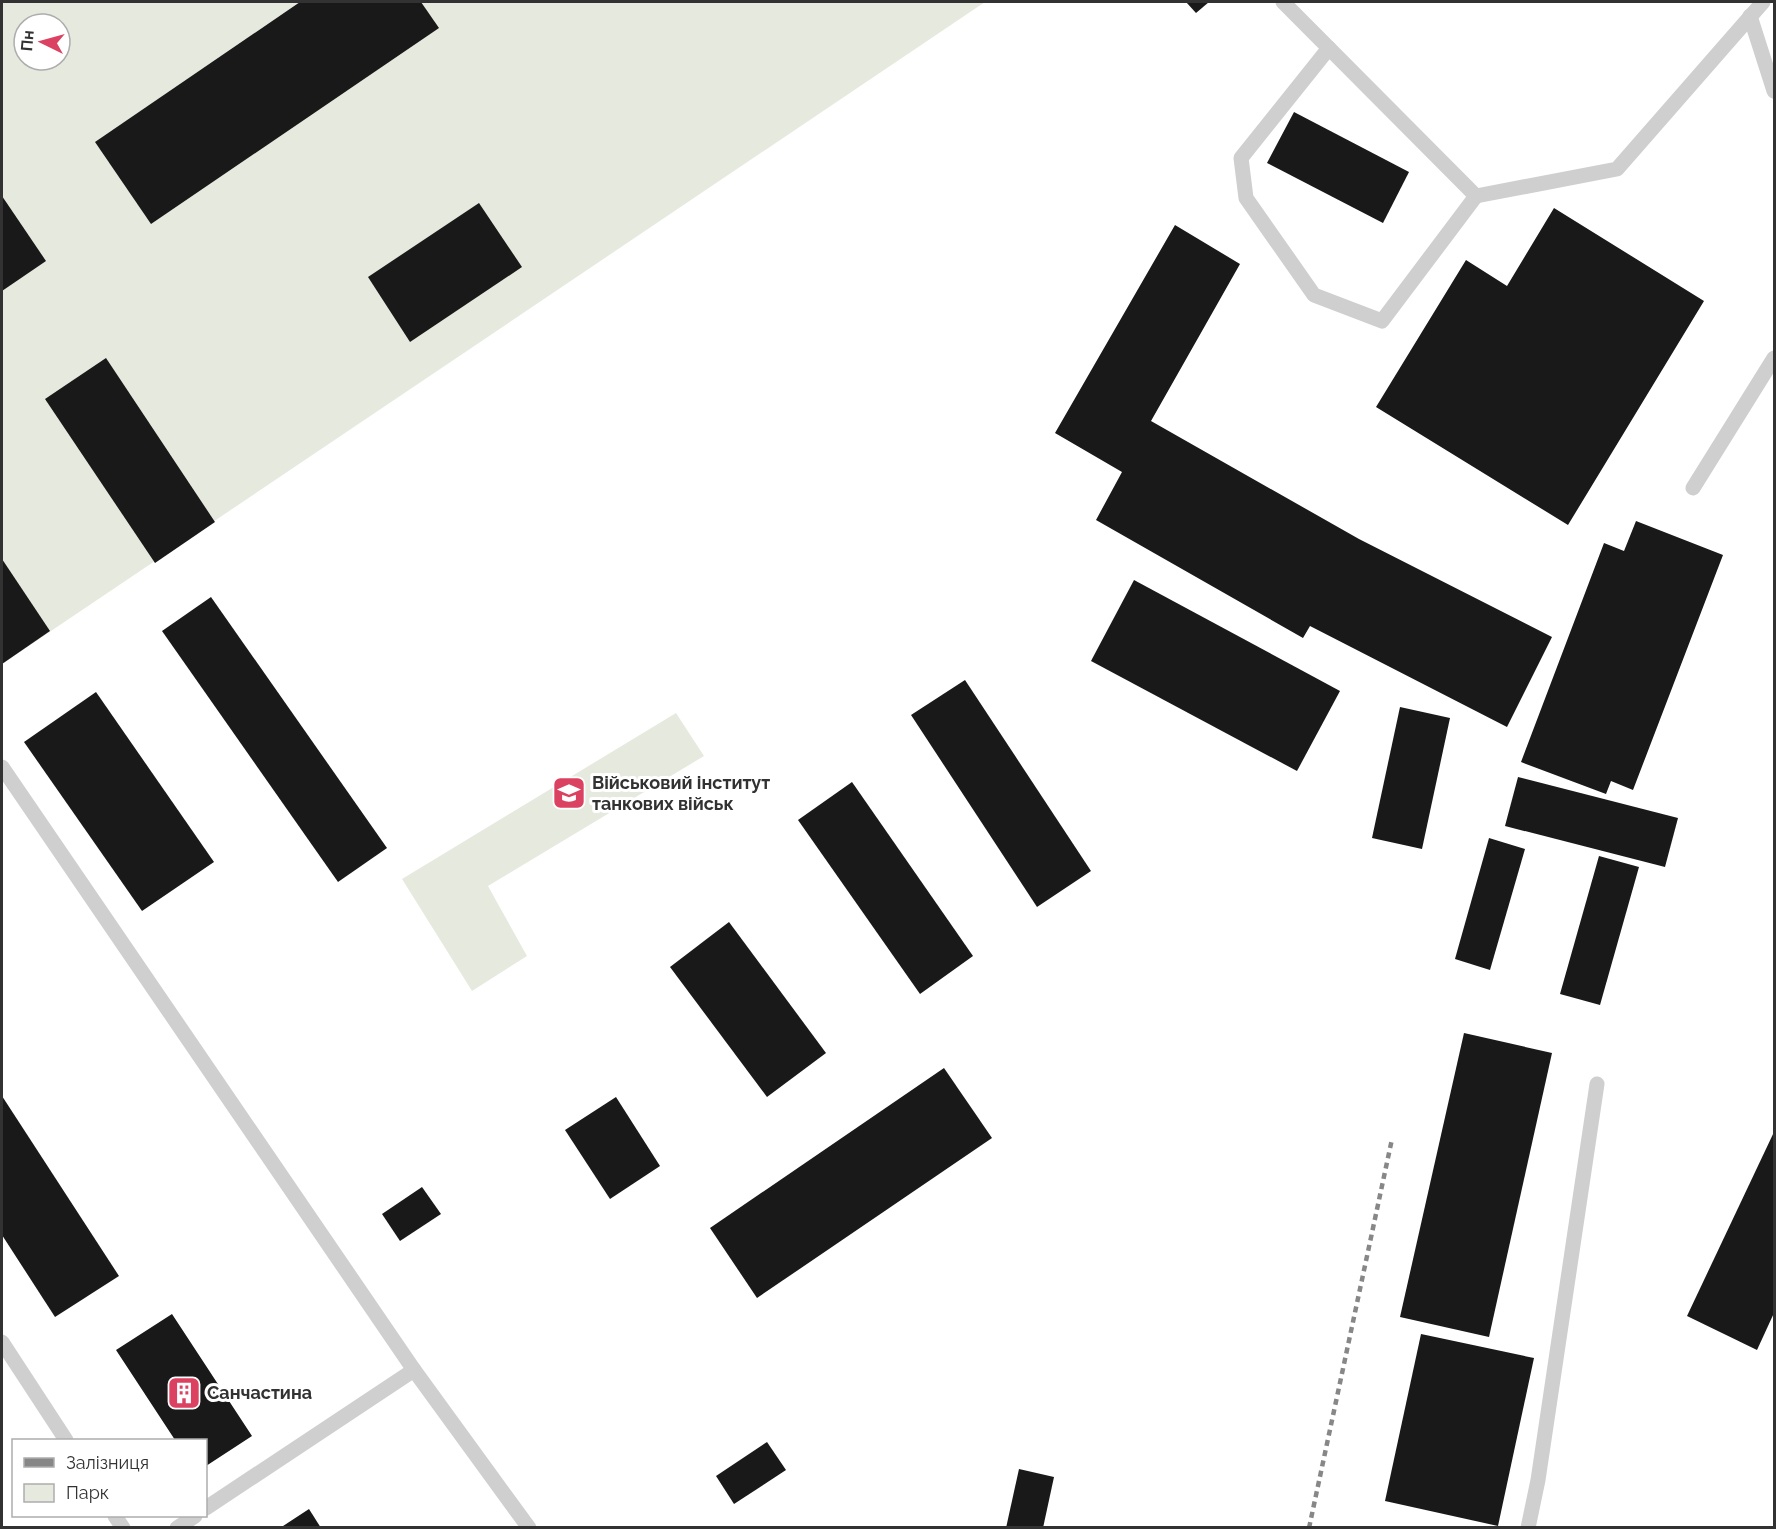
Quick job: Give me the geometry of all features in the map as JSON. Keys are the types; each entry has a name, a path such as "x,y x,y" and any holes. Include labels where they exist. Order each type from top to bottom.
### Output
{"lane":[{"path":"1283,2 1476,196"},
{"path":"1329,48 1241,158 1246,198 1314,295 1382,321 1476,196 1617,169 1762,2"},
{"path":"1750,16 1774,91"},
{"path":"1693,488 1774,358"},
{"path":"2,767 414,1370 529,1527"},
{"path":"1528,1527 1538,1480 1598,1084"},
{"path":"2,1342 65,1439"},
{"path":"207,1508 414,1370"},
{"path":"177,1527 192,1517"}],"green space":[{"path":"2,2 985,2 2,664"},
{"path":"676,713 704,756 488,886 527,956 472,991 402,879"}],"building":[{"path":"300,2 421,2 439,28 151,224 95,142"},
{"path":"1186,2 1209,2 1196,13"},
{"path":"1294,112 1409,172 1383,223 1267,163"},
{"path":"2,196 46,261 2,291"},
{"path":"479,203 522,267 410,342 368,277"},
{"path":"1554,208 1704,301 1568,525 1376,407 1466,260 1507,286"},
{"path":"1175,225 1240,264 1151,421 1359,539 1552,637 1507,727 1310,626 1303,638 1096,520 1122,472 1055,433"},
{"path":"106,358 215,522 155,563 45,399"},
{"path":"1636,521 1723,555 1633,790 1611,781 1606,794 1521,762 1604,543 1624,551"},
{"path":"2,559 50,631 2,664"},
{"path":"1134,580 1340,691 1297,771 1091,661"},
{"path":"211,597 387,848 338,882 162,631"},
{"path":"965,680 1091,871 1037,907 911,715"},
{"path":"96,692 214,862 142,911 24,742"},
{"path":"1400,707 1450,718 1422,849 1372,838"},
{"path":"1518,777 1678,818 1665,867 1505,826"},
{"path":"852,782 973,956 920,994 798,820"},
{"path":"1489,838 1525,849 1490,970 1455,959"},
{"path":"1599,856 1639,867 1600,1005 1560,994"},
{"path":"729,922 826,1053 767,1097 670,967"},
{"path":"1464,1033 1552,1053 1489,1337 1400,1317"},
{"path":"944,1068 992,1138 757,1298 710,1228"},
{"path":"2,1096 119,1276 55,1317 2,1235"},
{"path":"616,1097 660,1166 610,1199 565,1130"},
{"path":"1774,1132 1774,1313 1757,1350 1687,1316"},
{"path":"422,1187 441,1214 400,1241 382,1214"},
{"name":"Санчастина","path":"172,1314 252,1436 207,1465 207,1439 174,1439 116,1350"},
{"path":"1421,1334 1534,1358 1498,1526 1385,1501"},
{"path":"767,1442 786,1470 734,1504 716,1476"},
{"path":"1019,1469 1054,1477 1043,1528 1006,1528"},
{"path":"309,1509 321,1528 280,1528"}],"railway":[{"path":"1309,1528 1392,1139"}],"place":[{"name":"Військовий інститут танкових військ","path":"569,793"},
{"name":"Санчастина","path":"184,1393"}]}
